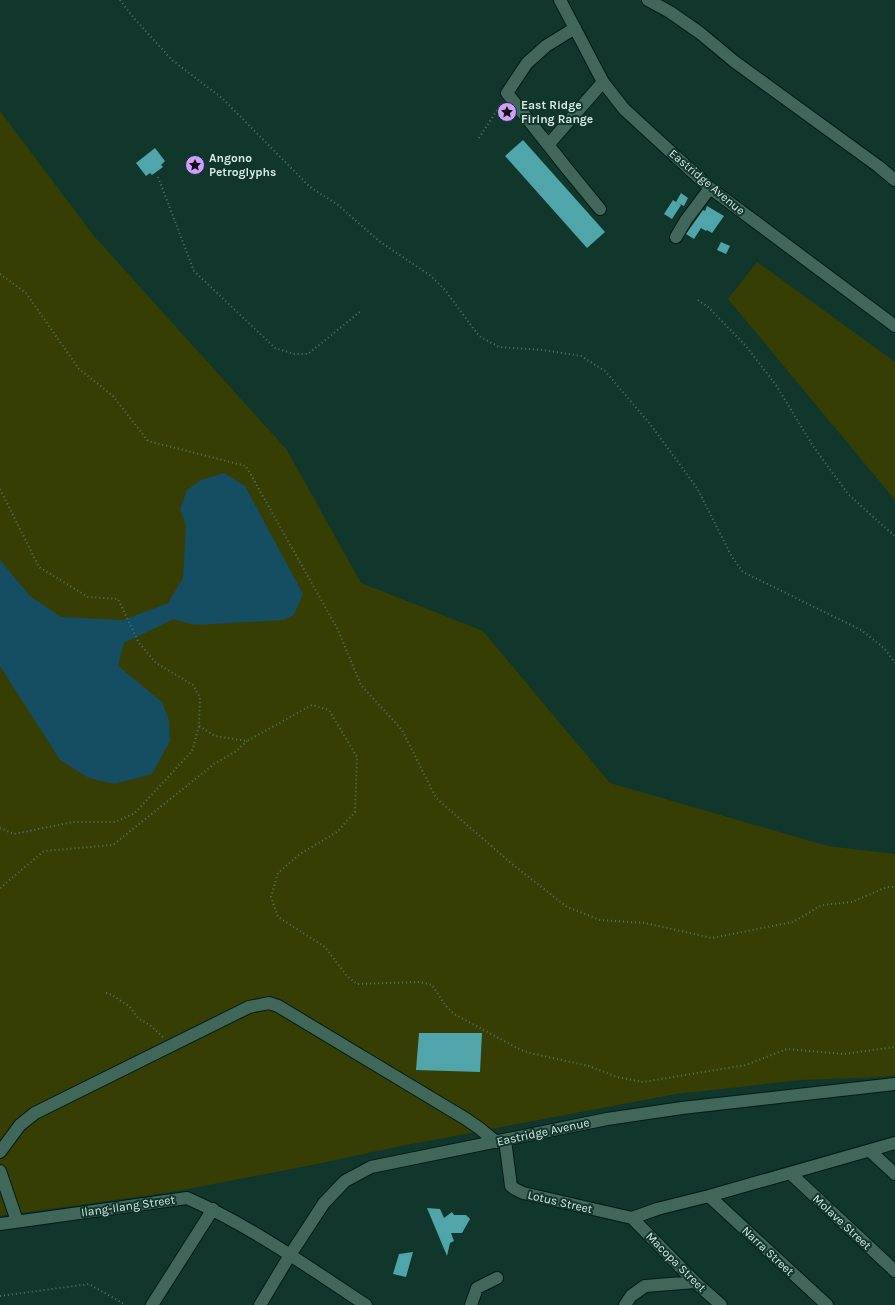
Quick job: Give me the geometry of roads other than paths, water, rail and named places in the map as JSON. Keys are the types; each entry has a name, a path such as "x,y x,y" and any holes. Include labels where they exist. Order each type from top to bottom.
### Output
{"street":[{"name":"Eastridge Avenue","path":"560,0 603,82 624,109 710,188 895,326"},
{"path":"648,0 670,12 700,33 734,62 878,166 895,180"},
{"path":"575,28 546,46 527,63 507,93 600,209"},
{"path":"548,145 603,82"},
{"path":"676,237 686,220 710,188"},
{"path":"0,1152 20,1125 34,1113 168,1048 227,1017 249,1007 269,1003 274,1004 501,1141"},
{"name":"Eastridge Avenue","path":"260,1305 324,1203 345,1181 371,1167 607,1119 682,1108 895,1084"},
{"name":"Lotus Street","path":"501,1141 510,1186 515,1189 523,1193 632,1218"},
{"path":"632,1218 657,1209 709,1196 895,1143"},
{"path":"870,1151 895,1174"},
{"path":"0,1171 17,1221"},
{"name":"Molave Street","path":"790,1173 895,1271"},
{"name":"Narra Street","path":"709,1196 827,1305"},
{"name":"Ilang-Ilang Street","path":"0,1224 188,1198 213,1209 290,1255 366,1305"},
{"path":"152,1305 213,1209"},
{"name":"Macopa Street","path":"632,1218 695,1282 720,1305"},
{"path":"471,1305 477,1288 497,1278"},
{"path":"625,1305 631,1296 644,1286 695,1282"}],"water":[{"path":"224,473 245,486 303,594 294,615 283,620 194,625 174,619 124,643 118,666 162,702 169,720 170,741 152,774 114,784 89,778 60,760 0,666 0,560 30,596 61,617 123,620 168,603 183,578 186,526 180,509 187,490 201,480"}],"place":[{"name":"East Ridge Firing Range","path":"507,112"},
{"name":"Angono Petroglyphs","path":"195,165"}]}
